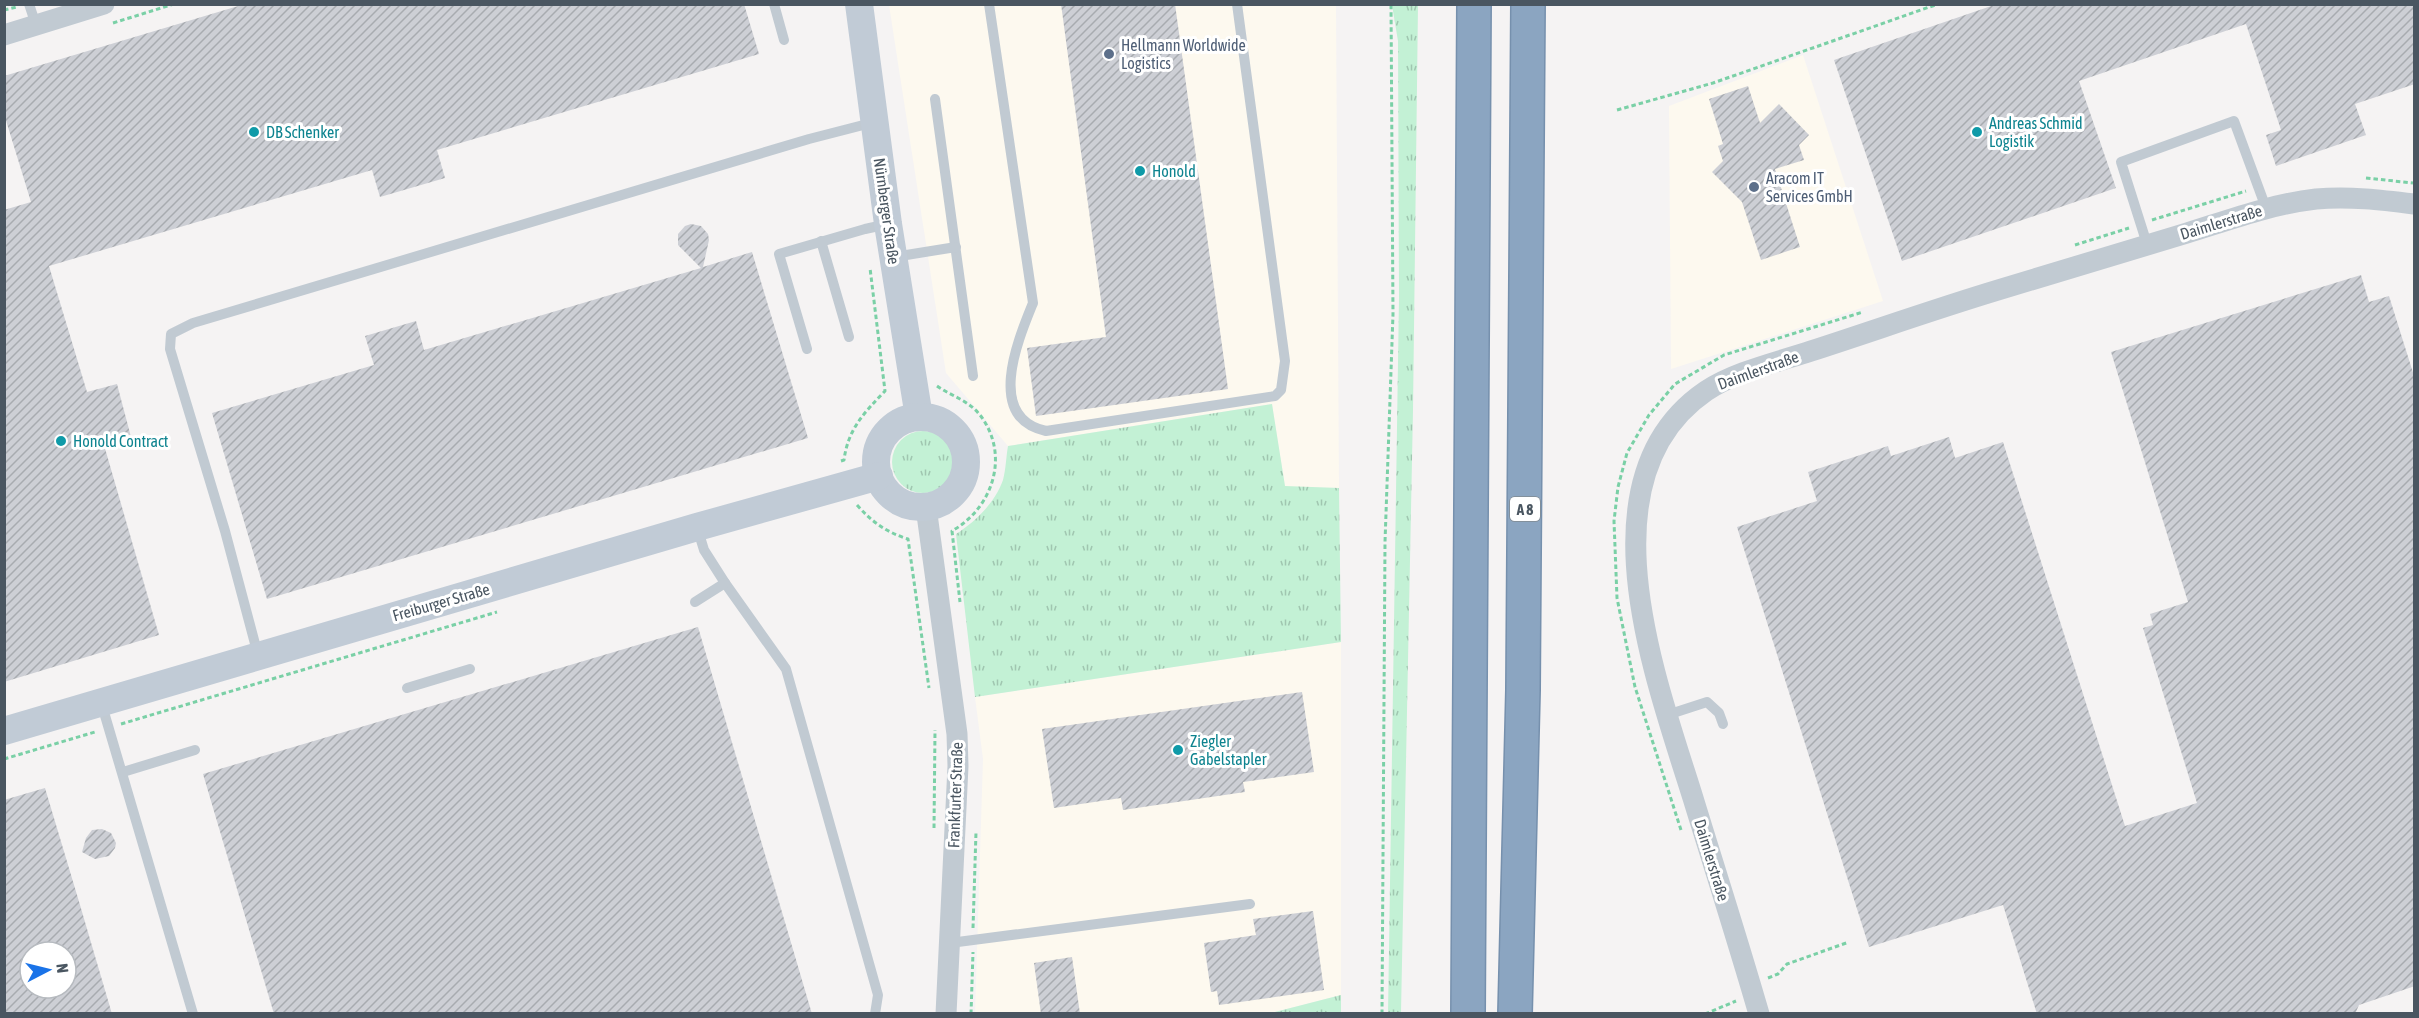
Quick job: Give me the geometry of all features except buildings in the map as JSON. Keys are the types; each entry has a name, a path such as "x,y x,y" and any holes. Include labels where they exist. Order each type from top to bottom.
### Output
{"highway":[{"path":"1468,1014 1474,4"},
{"name":"A 8","path":"1515,1014 1523,678 1528,4"}],"street":[{"path":"4,35 104,4"},
{"name":"Nürnberger Straße","path":"859,4 875,122 877,226 894,257 919,417"},
{"name":"Daimlerstraße","path":"1759,1014 1667,715 1643,614 1636,565 1636,534 1644,477 1652,455 1676,419 1691,402 1708,389 1764,367 2144,234 2262,198 2368,198 2415,204"},
{"path":"919,417 934,419 948,426 959,438 965,452 966,467 962,482 953,495 940,503 926,507 912,507 889,494 879,476 877,455 882,441 891,429 904,421 919,417"},
{"name":"Freiburger Straße","path":"4,731 105,715 258,655 879,476"},
{"name":"Frankfurter Straße","path":"926,507 957,734 958,766 946,1014"}],"lane":[{"path":"29,4 36,25"},
{"path":"774,4 784,40"},
{"path":"989,4 1033,303 1015,348 1010,376 1014,403 1022,422 1035,429 1046,431 1275,396 1281,390 1285,361 1237,4"},
{"path":"935,99 973,376"},
{"path":"2144,234 2121,162 2234,121 2262,198"},
{"path":"258,655 225,531 170,349 171,334 193,322 830,133 875,122"},
{"path":"807,349 779,254 877,226"},
{"path":"821,241 849,337"},
{"path":"894,257 956,247"},
{"path":"697,527 704,550 786,669 878,995 875,1014"},
{"path":"695,602 725,583"},
{"path":"407,688 470,669"},
{"path":"1667,715 1707,702 1719,713 1723,724"},
{"path":"105,715 193,1014"},
{"path":"123,772 195,750"},
{"path":"950,943 1250,904"}],"path":[{"path":"1382,1014 1385,542 1393,314 1391,4"},
{"path":"1617,110 1713,82 1938,4"},
{"path":"2356,177 2415,183"},
{"path":"2074,245 2144,234 2231,195 2262,198"},
{"path":"833,463 844,460 846,443 859,417 885,391 877,226"},
{"path":"1682,833 1635,687 1617,598 1614,521 1618,487 1627,453 1649,415 1675,384 1684,378 1724,355 1863,311"},
{"path":"933,383 968,403 974,409 987,427 995,446 995,477 987,495 976,512 964,524 952,531 961,610"},
{"path":"856,505 868,518 889,533 908,539 931,696"},
{"path":"4,759 105,715 498,612"},
{"path":"933,835 936,764 934,719"},
{"path":"970,1014 976,824"},
{"path":"1770,977 1778,974 1786,964 1849,942"},
{"path":"1705,1014 1734,1002 1737,1008"}],"shaded area":[{"path":"889,5 1336,5 1339,488 1285,487 1272,404 1008,446 946,373"},
{"path":"1803,55 1883,301 1671,369 1669,106"},
{"path":"1341,642 1341,995 1271,1013 975,1014 983,759 975,697"}],"green space":[{"path":"1392,5 1418,5 1413,410 1401,1013 1388,1014 1399,297 1398,41"},
{"path":"1272,404 1285,486 1339,488 1341,642 975,697 956,534 977,518 995,496 1003,480 1008,446"},
{"path":"923,431 935,433 945,440 952,450 954,462 952,474 945,484 935,491 923,493 911,491 901,484 894,474 892,462 894,450 901,440 911,433"},
{"path":"1341,995 1341,1013 1271,1013"}],"place":[{"name":"Hellmann Worldwide Logistics","path":"1109,54"},
{"name":"DB Schenker","path":"254,132"},
{"name":"Andreas Schmid Logistik","path":"1977,132"},
{"name":"Honold","path":"1140,171"},
{"name":"Aracom IT Services GmbH","path":"1754,187"},
{"name":"Honold Contract","path":"61,441"},
{"name":"Ziegler Gabelstapler","path":"1178,750"}]}
